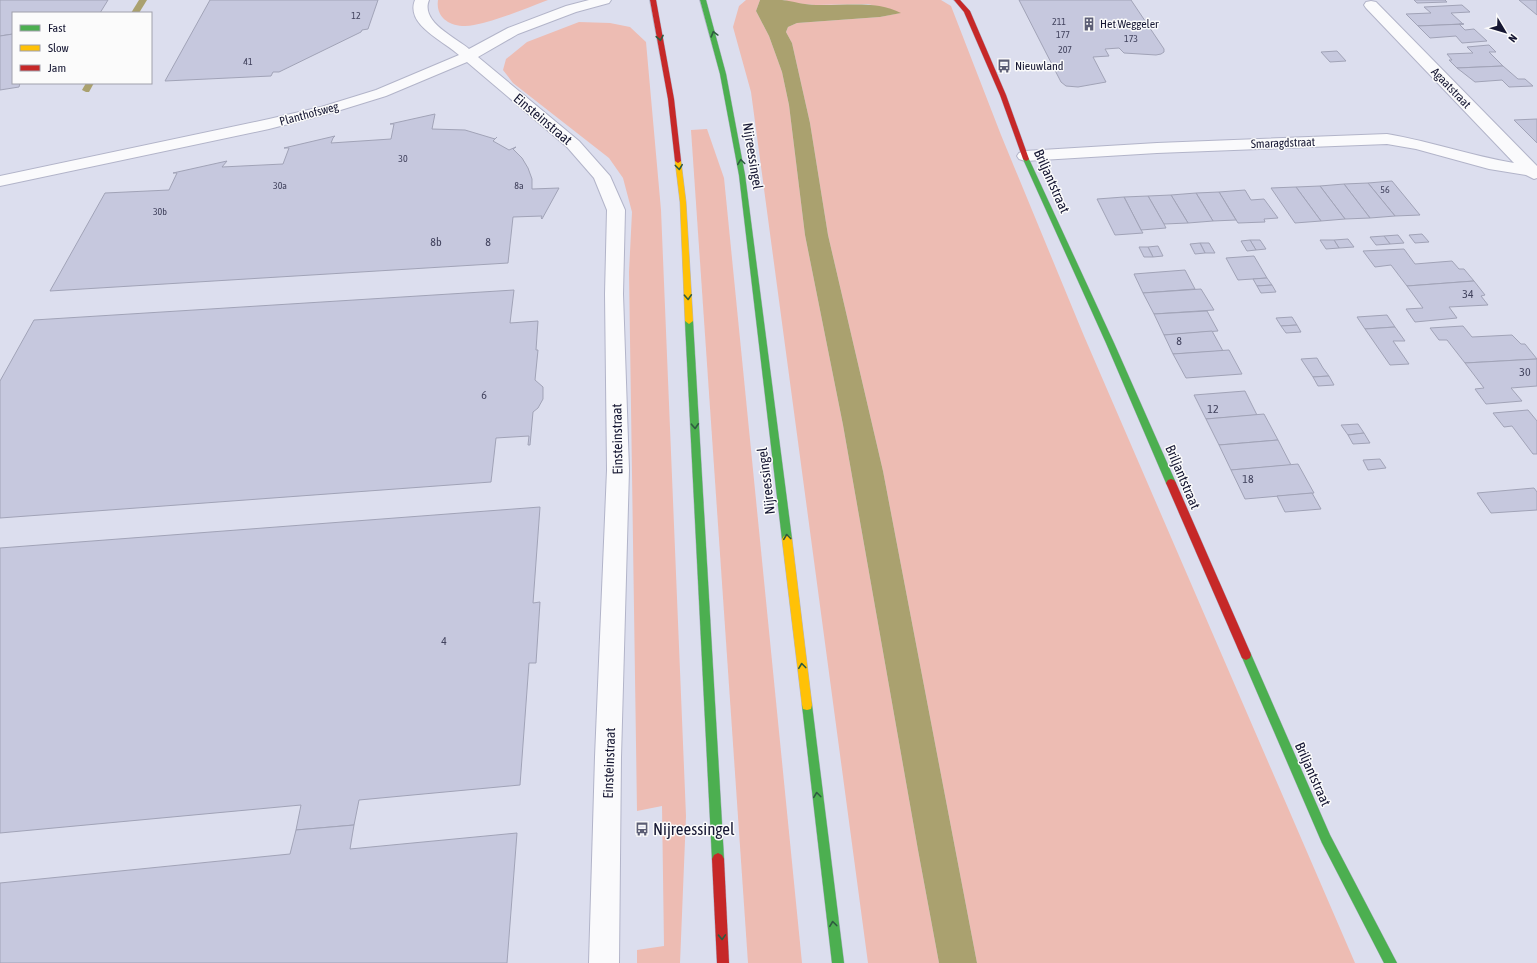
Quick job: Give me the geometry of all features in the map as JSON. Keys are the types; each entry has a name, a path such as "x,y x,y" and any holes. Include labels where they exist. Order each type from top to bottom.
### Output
{"main road":[{"path":"653,0 671,99 683,202 723,963"},
{"name":"Nijreessingel","path":"703,0 714,34 738,140 838,963"},
{"name":"Briljantstraat","path":"957,0 967,11 1003,95 1025,156 1110,343 1326,839 1391,963"}],"street":[{"name":"Einsteinstraat","path":"422,0 420,5 422,18 430,27 454,44 573,144 602,176 616,210 614,294 618,470 608,757 604,963"},
{"name":"Planthofsweg","path":"0,181 261,126 326,110 381,93 468,56 513,31 571,9 604,0"},
{"name":"Agaatstraat","path":"1371,5 1535,173"},
{"name":"Smaragdstraat","path":"1025,156 1157,148 1386,139 1418,144 1488,164 1535,173"}],"shaded area":[{"path":"438,0 548,0 483,23 460,26 448,22 443,18 438,7"},
{"path":"746,0 760,0 756,11 769,36 782,72 789,105 805,235 843,425 939,963 868,963 751,92 733,27 739,6"},
{"path":"760,0 782,0 812,5 871,5 881,6 901,13 880,17 797,23 788,27 786,32 792,43 810,123 828,235 883,471 977,963 939,963 843,425 805,235 789,105 782,72 769,36 756,11"},
{"path":"784,0 941,0 951,6 1001,135 1084,336 1355,963 977,963 883,471 828,235 810,123 792,43 786,32 788,27 797,23 880,17 900,13 868,4 815,5 792,3"},
{"path":"579,22 610,23 630,27 646,42 661,210 686,816 680,963 637,963 637,950 664,946 662,806 637,811 629,272 632,212 623,178 609,158 513,83 503,70 506,59 527,42"},
{"path":"707,129 724,178 802,963 748,963 691,130"}],"building":[{"path":"0,0 108,0 101,12 12,12 12,34 0,36"},
{"path":"210,0 378,0 368,29 362,30 361,32 279,72 273,72 271,76 165,81"},
{"name":"Het Weggeler","path":"1019,0 1131,0 1164,49 1164,52 1156,55 1124,53 1119,48 1105,49 1109,56 1093,57 1106,82 1078,87 1066,86 1061,82"},
{"path":"1414,0 1445,0 1447,2 1417,3"},
{"path":"1519,0 1537,0 1537,15"},
{"path":"1462,5 1470,12 1451,13 1463,24 1418,26 1406,14 1431,13 1424,7"},
{"path":"1459,24 1465,30 1474,29 1487,41 1462,43 1456,36 1430,38 1418,26"},
{"path":"12,34 12,84 20,84 19,87 0,90 0,36"},
{"path":"1489,45 1496,52 1489,52 1503,66 1457,68 1449,60 1452,60 1447,54 1473,53 1467,47"},
{"path":"1337,51 1346,61 1330,62 1321,52"},
{"path":"1503,66 1518,79 1525,79 1533,86 1509,87 1502,80 1475,82 1457,68"},
{"path":"435,114 432,129 465,130 495,139 493,141 509,150 516,147 513,149 522,158 528,168 532,179 532,189 559,188 542,219 542,216 513,217 508,263 50,291 105,193 169,190 177,173 173,173 227,161 222,167 283,164 289,148 284,148 335,136 331,143 391,139 394,124 390,124"},
{"path":"1537,119 1537,143 1514,120"},
{"path":"1392,181 1420,215 1395,216 1368,183"},
{"path":"1368,183 1395,216 1370,218 1344,184"},
{"path":"1344,184 1370,218 1345,219 1320,186"},
{"path":"1320,186 1345,219 1321,221 1296,187"},
{"path":"1296,187 1321,221 1295,223 1271,188"},
{"path":"1245,190 1251,200 1264,199 1278,218 1264,219 1265,222 1238,223 1219,192"},
{"path":"1219,192 1236,220 1213,221 1196,193"},
{"path":"1196,193 1213,221 1188,223 1171,195"},
{"path":"1171,195 1188,223 1164,224 1148,196"},
{"path":"1148,196 1166,228 1141,230 1124,197"},
{"path":"1124,197 1143,233 1115,235 1097,199"},
{"path":"1422,234 1429,242 1415,243 1409,235"},
{"path":"1398,235 1404,243 1390,244 1384,236"},
{"path":"1384,236 1390,244 1376,245 1370,237"},
{"path":"1348,239 1354,247 1339,248 1334,240"},
{"path":"1250,240 1260,240 1266,249 1256,250"},
{"path":"1250,240 1256,250 1247,251 1241,241"},
{"path":"1320,240 1334,240 1339,248 1326,249"},
{"path":"1200,243 1209,243 1215,253 1205,253"},
{"path":"1200,243 1205,253 1195,254 1190,244"},
{"path":"1158,246 1163,256 1153,257 1148,247"},
{"path":"1139,247 1148,247 1153,257 1144,257"},
{"path":"1404,249 1415,264 1452,261 1459,269 1464,269 1474,281 1407,286 1391,265 1375,267 1363,251"},
{"path":"1254,256 1267,278 1238,280 1226,258"},
{"path":"1185,270 1195,289 1143,293 1134,274"},
{"path":"1267,278 1272,285 1257,286 1253,279"},
{"path":"1474,281 1485,295 1481,296 1488,305 1449,307 1457,318 1415,322 1406,309 1423,308 1407,286"},
{"path":"1272,285 1276,292 1261,293 1257,286"},
{"path":"1201,289 1214,310 1154,314 1143,293"},
{"path":"514,290 510,323 538,321 536,350 538,350 535,380 543,387 543,399 538,408 533,412 530,445 528,445 529,436 496,438 491,482 0,518 0,381 34,320"},
{"path":"1207,311 1218,331 1164,335 1154,314"},
{"path":"1387,315 1395,327 1365,329 1357,317"},
{"path":"1292,317 1297,325 1281,326 1276,318"},
{"path":"1297,325 1301,332 1286,333 1281,326"},
{"path":"1463,326 1472,337 1512,335 1521,344 1525,344 1537,359 1465,363 1447,340 1439,340 1430,328"},
{"path":"1395,327 1405,341 1393,341 1409,364 1390,365 1365,329"},
{"path":"1212,331 1223,351 1173,354 1164,335"},
{"path":"1229,350 1242,374 1186,378 1173,354"},
{"path":"1317,358 1329,376 1313,377 1301,359"},
{"path":"1537,359 1537,386 1511,388 1522,401 1486,404 1475,389 1484,388 1465,363"},
{"path":"1329,376 1334,385 1318,386 1313,377"},
{"path":"1245,391 1257,415 1206,419 1194,395"},
{"path":"1528,410 1537,421 1537,454 1533,454 1512,426 1504,427 1493,413"},
{"path":"1264,414 1278,440 1219,445 1206,419"},
{"path":"1358,424 1364,433 1348,435 1341,425"},
{"path":"1364,433 1370,443 1353,444 1348,435"},
{"path":"1278,440 1291,465 1231,470 1219,445"},
{"path":"1380,459 1386,468 1368,470 1363,460"},
{"path":"1298,464 1314,493 1245,499 1231,470"},
{"path":"1534,488 1537,492 1537,510 1491,513 1477,493"},
{"path":"1312,493 1321,509 1285,512 1277,496"},
{"path":"540,507 533,603 540,602 536,663 529,663 520,785 359,800 354,825 296,830 301,805 0,833 0,548"},
{"path":"354,825 350,849 517,833 507,963 0,963 0,883 290,854 296,830"}],"waterway":[{"path":"136,12 143,0"},
{"path":"86,90 89,84"}],"traffic: fast":[{"path":"703,0 723,74 742,175 787,539"},
{"path":"1026,159 1110,343 1171,483"},
{"path":"689,321 718,859"},
{"path":"1246,655 1326,839 1391,963"},
{"path":"807,705 838,963"}],"traffic: slow":[{"path":"678,161 683,202 689,321"},
{"path":"787,539 807,705"}],"traffic: jam":[{"path":"653,0 671,99 678,161"},
{"path":"957,0 967,11 1003,95 1026,159"},
{"path":"1171,483 1246,655"},
{"path":"718,859 723,963"}],"place":[{"name":"Het Weggeler","path":"1089,24"},
{"name":"Nieuwland","path":"1004,66"},
{"name":"Nijreessingel","path":"642,829"}]}
